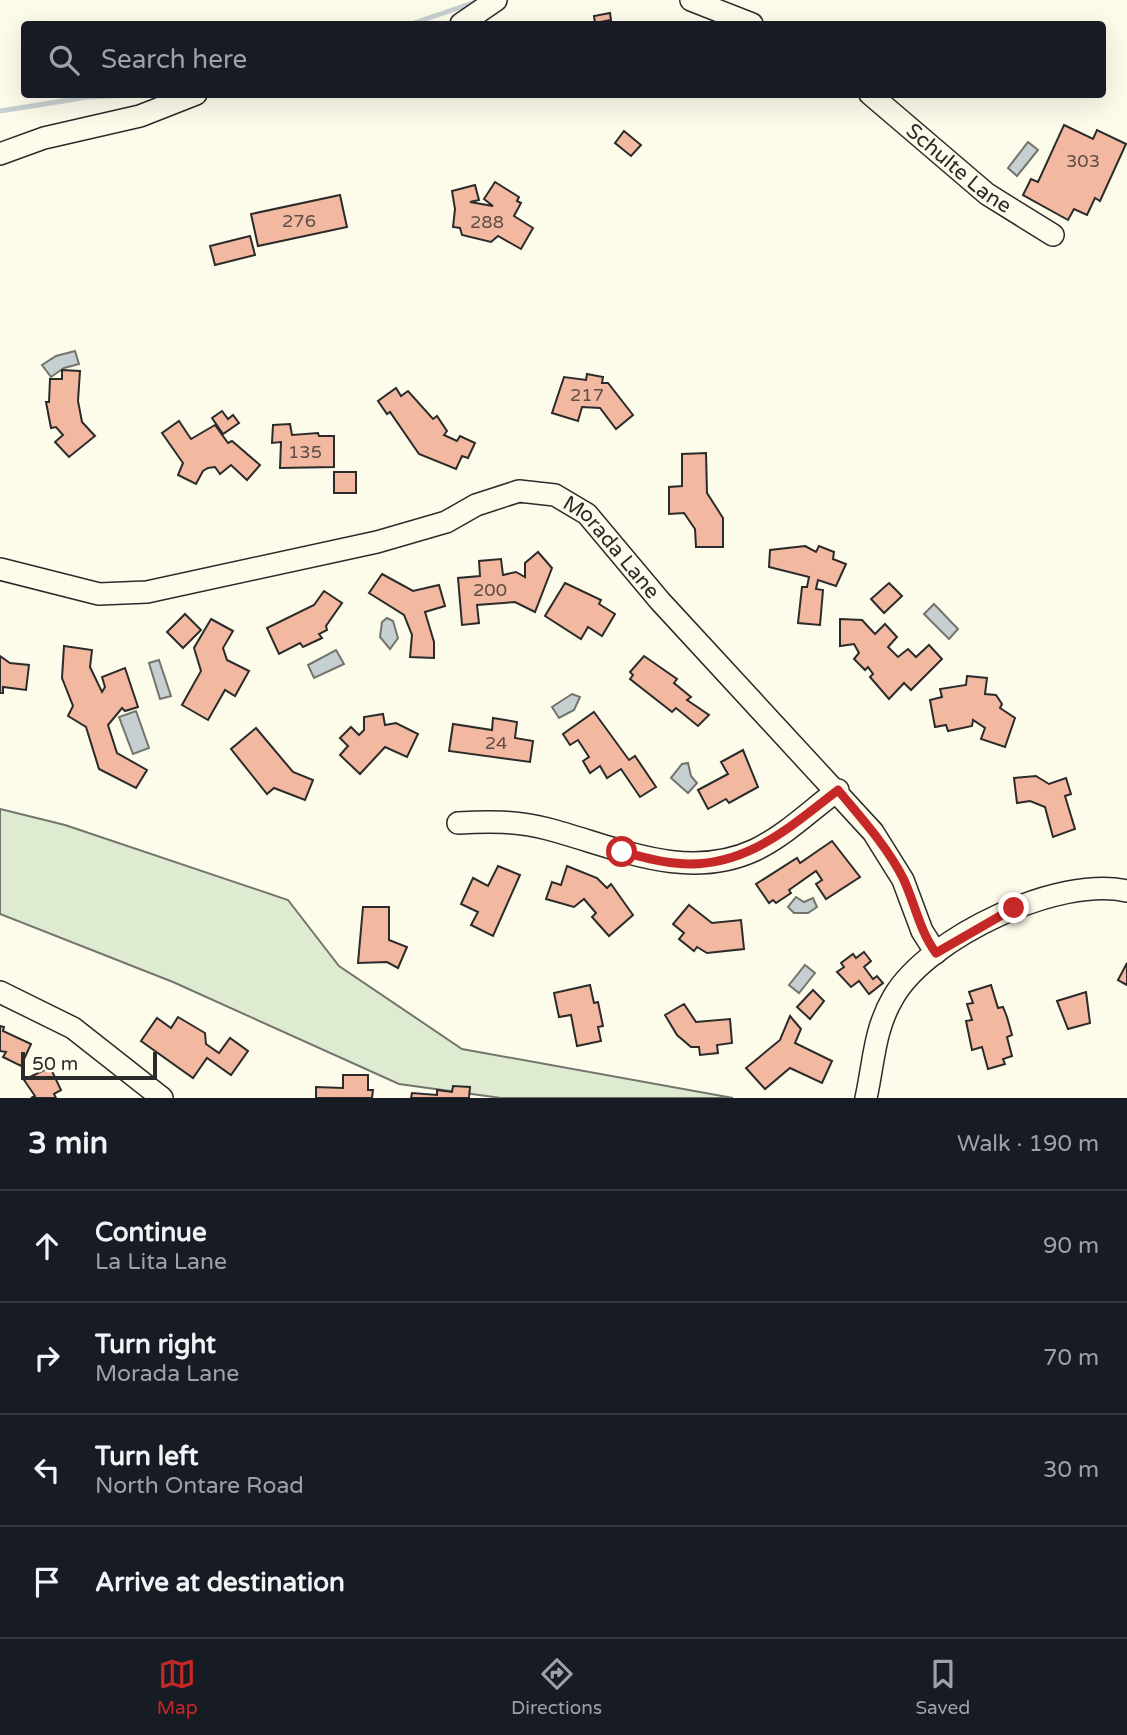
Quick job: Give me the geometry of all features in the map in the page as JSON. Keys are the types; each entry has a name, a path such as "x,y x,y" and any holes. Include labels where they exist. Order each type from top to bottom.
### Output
{"street":[{"path":"465,21 496,0"},
{"path":"691,0 744,21"},
{"path":"0,154 44,138 140,116 186,98"},
{"name":"Schulte Lane","path":"875,98 988,194 1053,235"},
{"name":"Morada Lane","path":"0,569 99,594 147,592 377,542 446,522 476,505 519,491 555,495 587,514 700,646 838,790 891,856 904,880 922,930 936,953"},
{"path":"458,822 516,823 675,863 711,862 743,854 773,840 838,790"},
{"path":"866,1098 878,1030 893,997 916,970 936,953 1014,908 1055,892 1099,887 1127,891"},
{"path":"0,992 73,1028 162,1098"}],"green space":[{"path":"0,809 65,825 288,900 339,966 462,1049 733,1098 501,1098 399,1084 173,982 0,914"}],"shaded area":[{"path":"1028,142 1038,150 1017,176 1008,168"},
{"path":"75,351 79,364 64,368 51,377 42,365 56,356"},
{"path":"934,604 958,629 949,639 924,614"},
{"path":"387,618 393,621 398,638 390,649 380,637 382,622"},
{"path":"336,650 344,664 314,678 308,665"},
{"path":"159,660 171,696 160,699 149,663"},
{"path":"572,694 580,697 574,710 559,718 552,707"},
{"path":"136,711 149,748 133,754 119,717"},
{"path":"688,763 691,776 697,783 688,793 671,778 682,764"},
{"path":"796,897 804,902 813,898 817,907 808,913 794,913 788,907"},
{"path":"805,965 815,973 799,993 789,985"}],"building":[{"path":"610,13 611,20 595,21 594,16"},
{"path":"1064,125 1093,139 1097,130 1126,144 1100,201 1095,198 1087,215 1074,209 1068,220 1023,195 1031,179 1038,182"},
{"path":"624,131 641,145 631,156 615,143"},
{"path":"495,182 519,197 517,201 521,203 514,216 533,228 521,249 498,236 491,242 462,235 460,228 453,227 455,209 452,191 475,185 479,200 470,202 493,206 484,199"},
{"path":"340,195 347,227 258,246 251,214"},
{"path":"250,236 255,255 215,265 210,246"},
{"path":"62,370 80,371 78,401 82,422 95,436 69,457 55,442 63,435 56,427 51,428 46,402 49,402 50,379 62,379"},
{"path":"587,374 603,377 602,383 608,383 633,415 616,429 600,408 582,407 578,421 552,413 564,377 586,380"},
{"path":"396,388 401,396 408,391 433,419 437,416 447,431 444,435 457,441 460,436 475,443 468,458 462,456 456,469 419,454 390,412 387,414 378,401"},
{"path":"222,411 228,419 233,415 239,423 223,434 212,418"},
{"path":"179,421 191,439 215,425 228,443 232,441 260,465 247,480 231,465 220,474 215,467 208,468 203,471 196,484 178,475 183,463 162,433"},
{"path":"290,424 292,435 318,433 319,436 334,436 334,467 280,468 281,442 272,443 273,425"},
{"path":"706,453 707,493 723,518 723,547 696,547 695,529 684,513 669,514 669,487 682,486 682,454"},
{"path":"334,472 356,472 356,493 334,493"},
{"path":"805,546 816,552 819,546 834,552 833,559 846,564 836,586 818,580 816,589 823,590 820,625 798,623 802,587 807,587 809,577 769,567 770,550"},
{"path":"538,552 552,568 535,612 515,602 477,605 479,623 462,625 458,578 480,576 479,561 501,559 503,575 516,572 525,577 525,563"},
{"path":"382,574 413,591 439,585 445,606 425,612 434,642 434,658 410,657 412,635 404,615 369,593"},
{"path":"565,583 601,600 599,604 615,614 602,636 588,627 581,639 545,616"},
{"path":"889,583 902,596 884,613 871,599"},
{"path":"324,591 342,603 326,626 327,630 319,634 322,638 303,647 300,643 279,654 267,628 314,605"},
{"path":"185,614 201,630 183,648 167,632"},
{"path":"211,619 233,631 223,648 227,660 249,671 235,696 225,690 208,720 182,705 201,671 194,648"},
{"path":"840,619 862,620 875,634 885,624 897,637 888,647 898,657 908,649 916,657 929,645 942,659 911,690 904,683 889,699 870,677 873,674 868,667 865,670 854,659 859,653 854,644 840,646"},
{"path":"64,646 92,650 90,667 102,692 105,687 102,677 125,668 138,707 125,711 122,708 108,725 117,753 147,770 136,788 99,769 86,727 68,716 73,706 62,678"},
{"path":"0,656 10,663 29,665 26,690 3,687 3,693 0,693"},
{"path":"644,656 677,679 674,683 691,697 687,700 709,715 698,726 676,708 672,712 630,679 633,675 630,672"},
{"path":"967,676 987,678 985,694 996,695 1002,704 1000,708 1015,718 1005,747 981,739 985,728 973,720 972,726 948,731 946,725 935,727 930,700 942,697 940,689 966,685"},
{"path":"594,712 629,760 635,756 656,787 640,797 621,769 607,778 600,766 590,773 583,761 589,757 578,740 570,745 563,734"},
{"path":"383,714 385,725 396,723 418,734 407,757 385,747 360,774 340,755 348,746 340,738 351,727 359,735 364,730 364,717"},
{"path":"493,718 517,722 515,738 533,741 530,762 449,751 453,724 492,730"},
{"path":"256,728 293,772 313,780 305,800 274,788 267,794 231,749"},
{"path":"743,750 758,787 729,803 726,799 708,809 698,790 728,774 721,762"},
{"path":"1036,776 1049,784 1066,778 1071,794 1065,796 1075,829 1053,837 1045,807 1030,801 1017,803 1014,778"},
{"path":"832,841 860,877 826,899 816,884 822,880 816,871 789,890 791,893 776,903 773,900 769,903 756,884 797,858 800,863"},
{"path":"498,866 520,875 493,936 471,925 478,912 461,904 473,878 488,886"},
{"path":"567,866 597,878 607,888 611,884 633,915 609,936 592,917 596,913 584,899 574,907 546,899 552,882 561,885"},
{"path":"689,905 712,923 741,920 744,949 707,953 697,947 694,951 679,939 684,933 673,924"},
{"path":"363,907 389,907 389,940 407,947 398,968 387,962 358,963"},
{"path":"864,952 871,961 864,967 873,979 877,976 883,983 869,994 859,981 851,987 837,972 844,967 841,963 853,954 856,958"},
{"path":"1127,963 1127,985 1118,980"},
{"path":"590,985 594,1003 598,1002 603,1026 598,1027 601,1041 577,1046 571,1015 559,1017 554,993"},
{"path":"991,985 998,1008 1003,1007 1007,1017 1012,1035 1007,1037 1012,1056 1003,1059 1005,1064 988,1069 982,1047 972,1050 966,1021 972,1020 967,1004 973,1003 969,992"},
{"path":"813,990 824,1001 810,1019 797,1007"},
{"path":"1086,992 1090,1023 1068,1029 1057,1001"},
{"path":"684,1004 696,1022 730,1019 732,1043 717,1045 718,1053 700,1055 699,1047 691,1047 677,1035 665,1015"},
{"path":"790,1016 801,1029 795,1043 832,1061 822,1083 790,1068 765,1089 746,1068 780,1040"},
{"path":"178,1017 205,1033 206,1044 219,1053 230,1038 248,1051 231,1075 207,1058 193,1078 141,1041 157,1018 171,1028"},
{"path":"0,1026 4,1027 3,1031 31,1044 21,1066 3,1057 6,1052 0,1051"},
{"path":"50,1067 61,1090 54,1094 56,1098 31,1098 35,1096 24,1080"},
{"path":"343,1075 368,1075 368,1090 373,1090 372,1098 316,1098 316,1087 343,1088"},
{"path":"453,1086 470,1087 469,1098 411,1098 412,1093 437,1095 437,1090 452,1092"}],"waterway":[{"path":"420,21 476,2"},
{"path":"0,111 82,98"}],"route":[{"path":"622,852 689,864 733,858 773,840 838,790 891,856 904,880 922,930 936,953 1014,908"}]}
